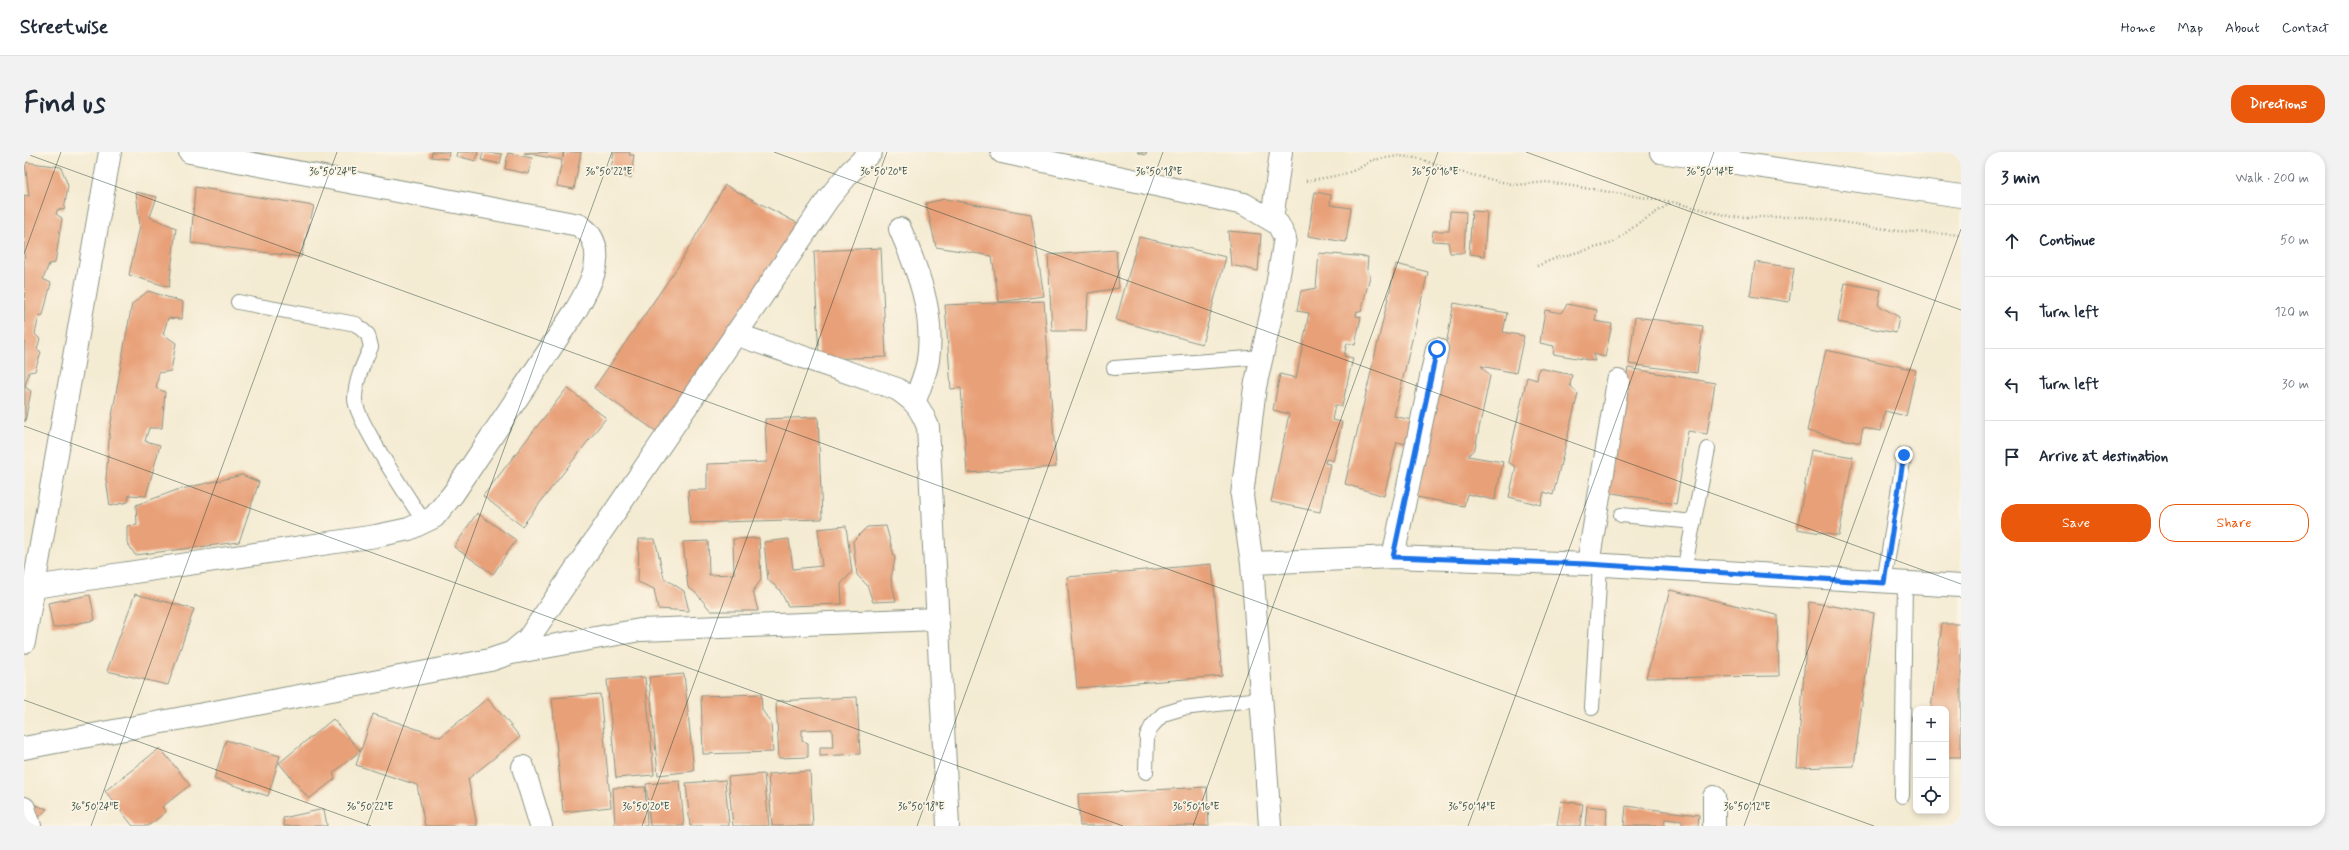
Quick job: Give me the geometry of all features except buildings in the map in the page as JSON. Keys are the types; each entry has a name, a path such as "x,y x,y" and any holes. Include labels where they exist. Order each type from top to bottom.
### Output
{"street":[{"path":"24,642 110,152"},
{"path":"34,587 376,536 409,529 434,517 453,494 576,310 591,283 597,255 590,235 579,225 190,152"},
{"path":"511,653 528,639 828,199 850,172 871,152"},
{"path":"1002,152 1244,204 1278,224 1285,238 1275,298 1255,387 1242,496 1252,563 1260,699 1270,826"},
{"path":"1272,220 1281,152"},
{"path":"1661,152 1961,196"},
{"path":"900,229 927,301 928,360 915,401"},
{"path":"735,334 897,389 915,401 928,427 948,826"},
{"path":"1393,557 1437,349"},
{"path":"1594,565 1618,380"},
{"path":"1252,563 1393,557 1594,565 1884,583 1961,586"},
{"path":"24,748 490,660 511,653 640,630 937,619"},
{"path":"523,767 541,826"},
{"path":"1714,797 1714,826"},
{"path":"24,808 30,826"}],"lane":[{"path":"238,302 356,324 368,336 371,347 362,366 355,400 362,421 424,522"},
{"path":"1114,368 1262,357"},
{"path":"1684,570 1708,449"},
{"path":"1884,583 1904,455"},
{"path":"1621,515 1694,522"},
{"path":"1592,708 1594,565"},
{"path":"1902,796 1905,584"},
{"path":"1146,772 1147,736 1152,726 1163,714 1183,708 1260,699"}],"path":[{"path":"1306,180 1341,175 1358,169 1372,160 1399,156 1417,158 1451,170 1515,185 1547,182 1672,202 1732,217 1810,217 1898,231 1961,235"},
{"path":"1537,266 1556,258 1613,243 1632,228 1672,202"}],"route":[{"path":"1437,349 1393,557 1588,564 1884,583 1904,455"}]}
